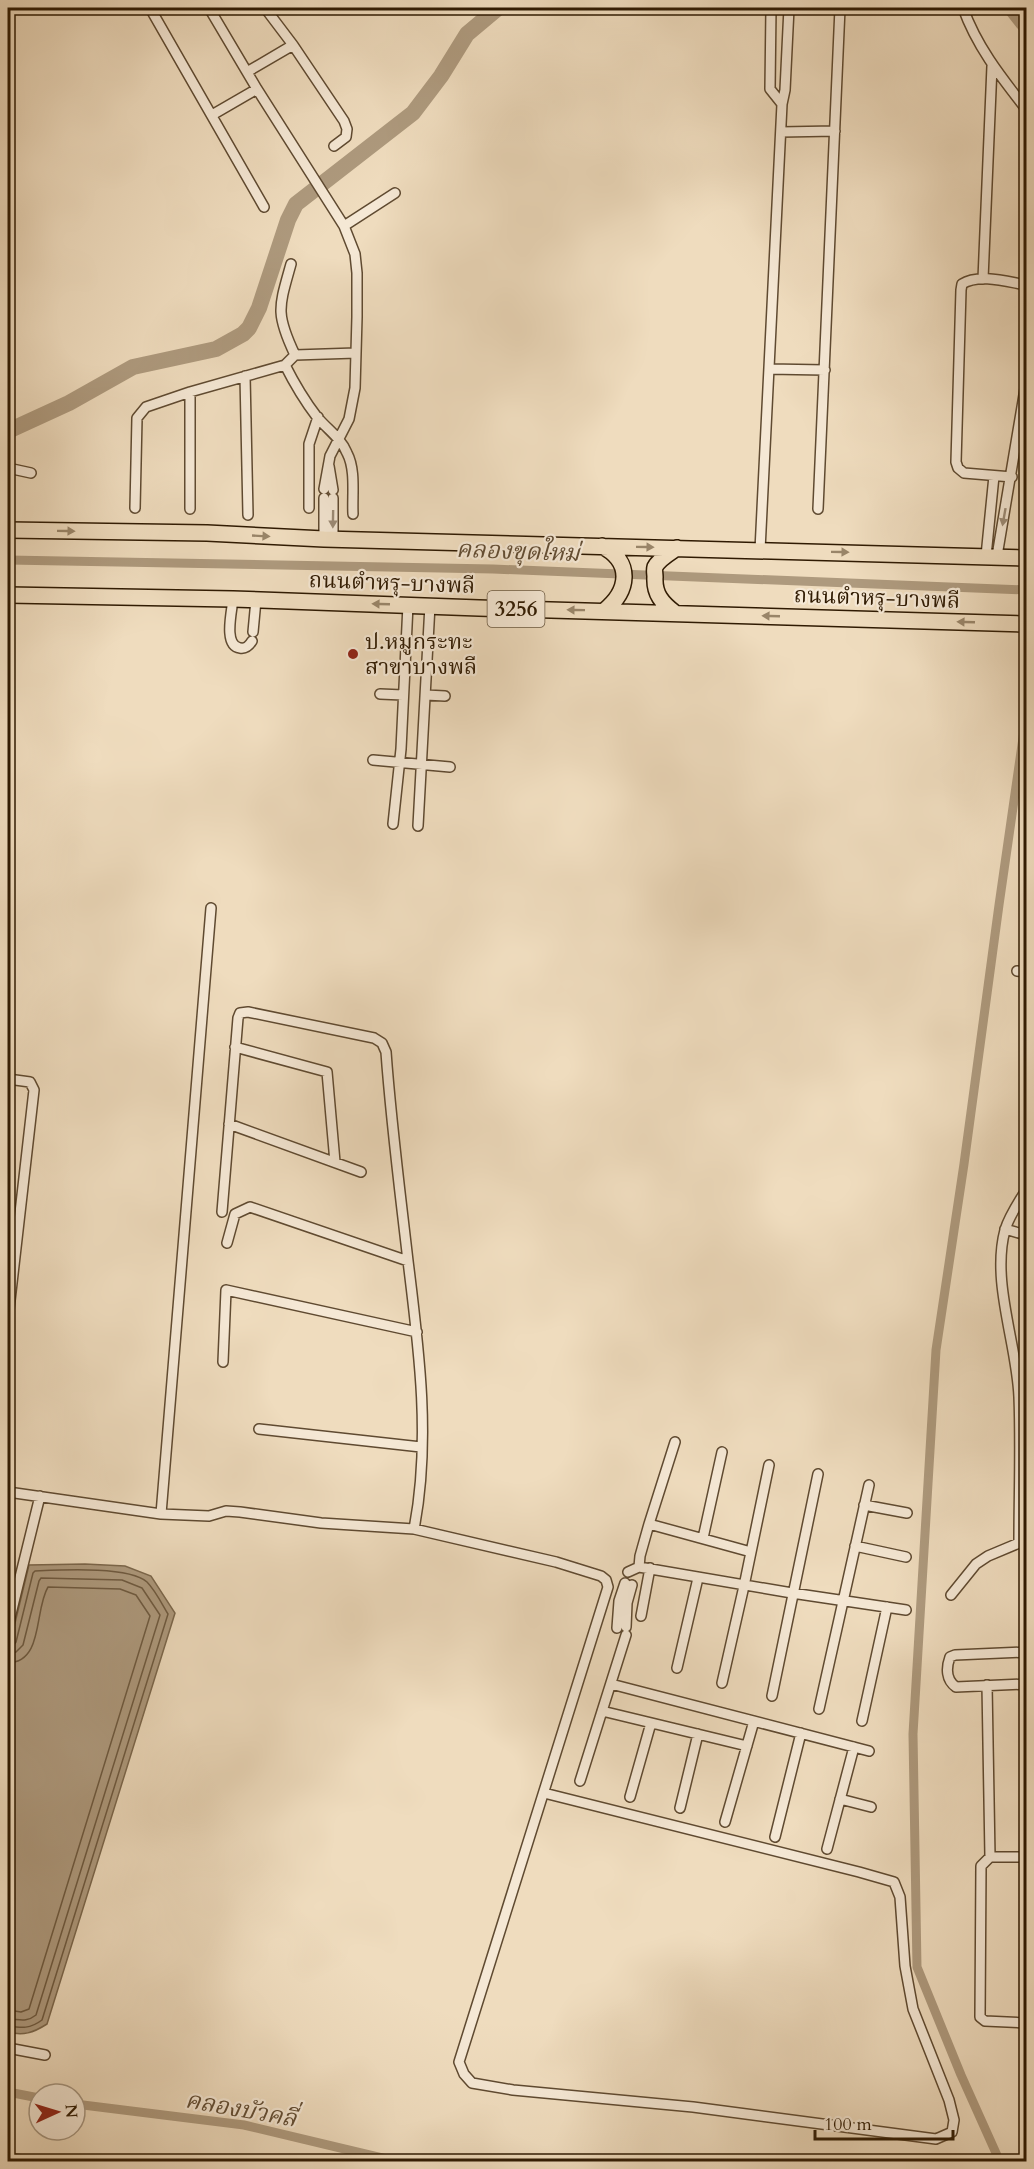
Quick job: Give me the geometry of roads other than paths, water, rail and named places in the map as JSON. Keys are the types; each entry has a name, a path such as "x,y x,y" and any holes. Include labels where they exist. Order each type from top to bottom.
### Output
{"main road":[{"name":"ถนนตำหรุ-บางพลี","path":"8,530 207,533 328,539 1026,558"},
{"path":"602,546 614,552 621,561 624,574 622,592 604,611"},
{"path":"675,613 664,604 656,592 654,583 655,567 677,548"},
{"name":"ถนนตำหรุ-บางพลี","path":"8,595 233,599 1025,624"}],"street":[{"path":"150,8 264,207"},
{"path":"209,8 257,89 344,226 355,254 357,273 354,388 349,419 330,456 328,539"},
{"path":"265,8 293,45 347,129 346,136 334,146"},
{"path":"771,8 770,89 782,104"},
{"path":"760,550 782,104 786,90 789,8"},
{"path":"818,509 840,8"},
{"path":"963,8 992,66 1026,109"},
{"path":"247,72 293,45"},
{"path":"983,279 992,66"},
{"path":"212,115 257,89"},
{"path":"781,132 835,131"},
{"path":"344,226 395,193"},
{"path":"291,264 280,303 280,314 284,332 295,355"},
{"path":"1012,477 964,473 958,468 956,462 961,290 962,284 968,280 983,279 1026,285"},
{"path":"135,508 137,418 146,407 285,364 295,355 356,353"},
{"path":"285,364 301,394 348,453 351,467 353,514"},
{"path":"769,369 825,370"},
{"path":"245,376 248,515"},
{"path":"991,556 1012,477 1026,383"},
{"path":"190,392 190,509"},
{"path":"309,508 309,444 318,417"},
{"path":"8,468 31,473"},
{"path":"991,556 994,476"},
{"path":"233,599 229,634 237,648 242,649 250,646 253,637 255,600"},
{"path":"393,824 408,605"},
{"path":"418,826 430,605"},
{"path":"380,694 403,695"},
{"path":"426,695 445,696"},
{"path":"373,760 450,766"},
{"path":"161,1514 211,908"},
{"path":"222,1212 235,1047 240,1013 374,1038 382,1043 386,1052 392,1124 417,1332 422,1404 421,1477 414,1529"},
{"path":"235,1047 327,1072 335,1162"},
{"path":"8,1079 30,1082 34,1090 10,1283 8,1318"},
{"path":"229,1124 362,1172"},
{"path":"951,1595 976,1564 988,1556 1023,1543 1023,1397 1002,1284 1002,1256 1005,1229 1026,1190"},
{"path":"227,1243 235,1214 250,1207 408,1261"},
{"path":"1005,1229 1026,1235"},
{"path":"223,1362 226,1290 417,1332"},
{"path":"259,1429 421,1447"},
{"path":"580,1781 622,1648 623,1602 635,1575 675,1442"},
{"path":"703,1538 722,1452"},
{"path":"722,1683 769,1465"},
{"path":"772,1696 818,1474"},
{"path":"819,1709 869,1485"},
{"path":"8,1492 161,1514 209,1516 226,1511 321,1523 414,1529 556,1562 601,1576 606,1580 608,1587 459,2062 464,2074 472,2083 513,2090 693,2107 936,2139 952,2132 954,2120 949,2100 913,2009 905,1966 900,1897 894,1882 544,1793"},
{"path":"8,1626 40,1496"},
{"path":"864,1506 907,1513"},
{"path":"649,1524 751,1552"},
{"path":"855,1546 906,1557"},
{"path":"635,1575 698,1578 906,1610"},
{"path":"635,1575 641,1616"},
{"path":"677,1668 698,1578"},
{"path":"603,1601 623,1602"},
{"path":"862,1721 887,1607"},
{"path":"1026,1653 955,1654 950,1657 948,1675 956,1687 1026,1684"},
{"path":"611,1684 869,1751"},
{"path":"987,1685 990,1857"},
{"path":"602,1711 747,1746"},
{"path":"725,1822 754,1722"},
{"path":"630,1797 651,1723"},
{"path":"775,1837 801,1733"},
{"path":"680,1808 698,1734"},
{"path":"827,1849 854,1747"},
{"path":"840,1799 871,1807"},
{"path":"1026,1857 990,1857 981,1866 980,2017 991,2023 1026,2023"},
{"path":"8,2048 45,2055"}],"water":[{"path":"29,1565 125,1566 151,1576 175,1613 47,2024 37,2030 18,2034 8,2032 8,1652"},
{"path":"8,2153 67,2161 8,2161"}],"waterway":[{"path":"8,431 69,403 133,367 216,349 243,334 249,328 259,308 288,220 296,204 413,113 441,76 467,34 498,8"},
{"path":"1007,8 1026,32"},
{"name":"คลองขุดใหม่","path":"8,560 493,569 1026,590"},
{"path":"1000,2162 961,2075 917,1967 913,1734 936,1350 1026,717"},
{"name":"คลองบัวคลี่","path":"8,2092 27,2096"},
{"name":"คลองบัวคลี่","path":"87,2105 244,2125 399,2162"}],"place":[{"name":"ป.หมูกระทะ สาขาบางพลี","path":"353,654"}]}
